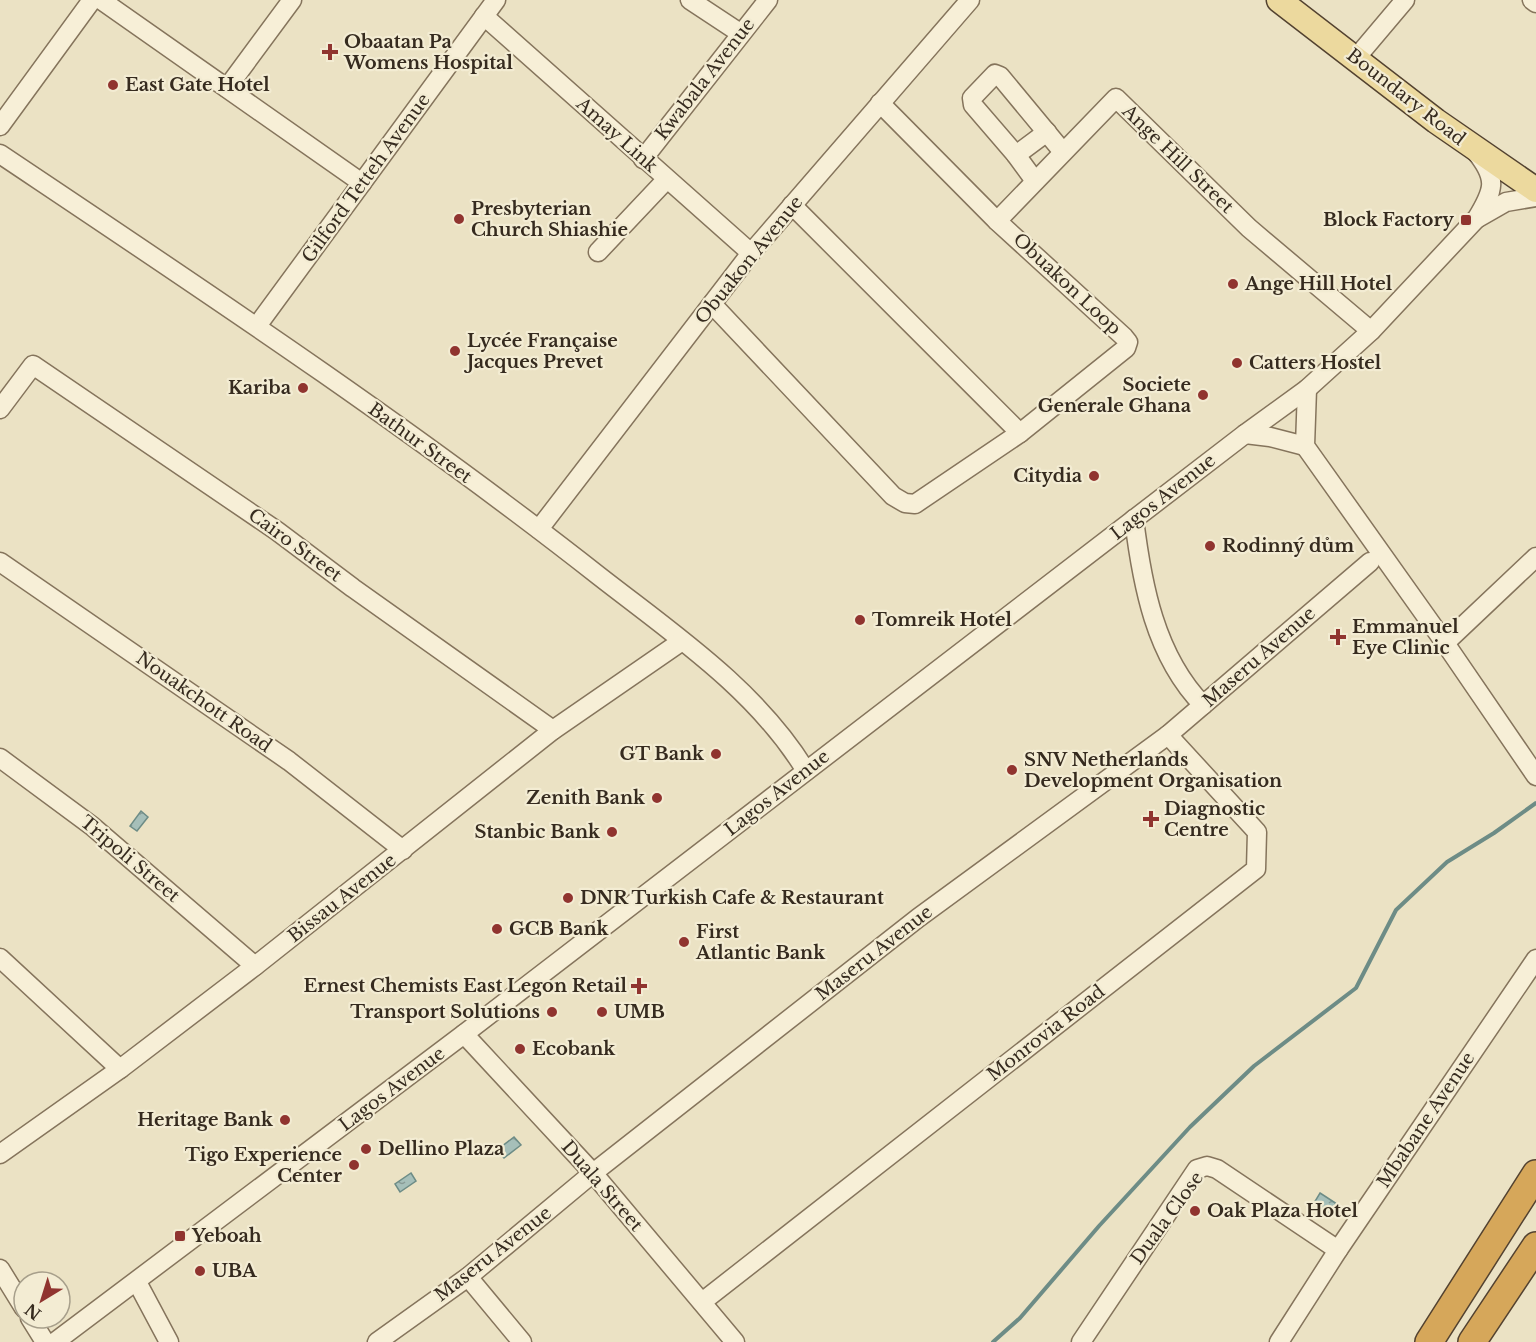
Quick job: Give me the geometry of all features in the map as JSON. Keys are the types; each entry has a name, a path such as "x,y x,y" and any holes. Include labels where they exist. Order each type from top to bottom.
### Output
{"highway":[{"path":"1429,1342 1536,1174"},
{"path":"1472,1342 1536,1246"}],"main road":[{"name":"Boundary Road","path":"1279,0 1471,146 1536,190"}],"street":[{"path":"0,126 92,0"},
{"path":"101,0 362,183"},
{"path":"227,88 292,0"},
{"name":"Gilford Tetteh Avenue","path":"257,326 496,0"},
{"path":"690,0 740,33"},
{"name":"Kwabala Avenue","path":"643,159 768,0"},
{"path":"1356,58 1405,0"},
{"path":"1532,0 1536,3"},
{"name":"Obuakon Avenue","path":"539,529 751,253 963,3"},
{"name":"Amay Link","path":"484,16 666,180 751,253"},
{"path":"1035,182 1016,155 973,105 972,98 995,74 1000,76 1063,152"},
{"name":"Ange Hill Street","path":"998,221 1116,98 1249,228 1371,331"},
{"name":"Obuakon Loop","path":"880,103 998,221 1128,342 1126,348 1020,433"},
{"path":"1016,155 1047,132"},
{"name":"Lagos Avenue","path":"55,1342 464,1034 1245,434 1307,389 1371,331 1477,218 1489,198 1493,180 1486,165 1471,146"},
{"name":"Bathur Street","path":"0,154 257,326 539,529 682,641 730,682 789,743 806,771"},
{"path":"598,252 666,180"},
{"name":"Lagos Avenue","path":"1477,218 1506,202 1536,198"},
{"path":"712,304 893,496 905,502 915,504 1020,433 792,205"},
{"name":"Cairo Street","path":"0,409 33,365 277,531 553,730"},
{"path":"1307,389 1305,446 1536,776"},
{"path":"1245,434 1270,437 1305,446"},
{"path":"1134,519 1138,550 1154,623 1171,661 1203,705"},
{"path":"1445,643 1536,557"},
{"name":"Nouakchott Road","path":"0,562 289,761 404,850"},
{"name":"Maseru Avenue","path":"377,1342 468,1277 593,1173 918,918 1168,735 1370,562"},
{"name":"Bissau Avenue","path":"0,1154 120,1069 255,966 553,730 682,641"},
{"name":"Monrovia Road","path":"702,1302 1256,868 1257,832 1168,735"},
{"name":"Tripoli Street","path":"0,758 92,826 255,966"},
{"path":"0,958 120,1069"},
{"name":"Mbabane Avenue","path":"1279,1342 1338,1250 1536,959"},
{"name":"Duala Street","path":"464,1034 593,1173 735,1342"},
{"name":"Duala Close","path":"1081,1342 1197,1169 1207,1166 1217,1169 1338,1250"},
{"path":"0,1269 12,1288"},
{"path":"468,1277 522,1342"},
{"path":"137,1281 170,1342"}],"water":[{"path":"141,811 148,817 137,831 130,826"},
{"path":"514,1137 521,1145 504,1158 497,1150"},
{"path":"411,1173 416,1181 400,1192 395,1184"},
{"path":"1320,1193 1337,1204 1330,1214 1314,1203"}],"waterway":[{"path":"993,1342 1020,1318 1099,1226 1190,1127 1254,1066 1356,988 1396,910 1447,862 1536,803"}],"place":[{"name":"Obaatan Pa Womens Hospital","path":"330,52"},
{"name":"East Gate Hotel","path":"113,85"},
{"name":"Presbyterian Church Shiashie","path":"459,219"},
{"name":"Block Factory","path":"1466,220"},
{"name":"Ange Hill Hotel","path":"1233,284"},
{"name":"Lycée Française Jacques Prevet","path":"455,351"},
{"name":"Catters Hostel","path":"1237,363"},
{"name":"Kariba","path":"303,388"},
{"name":"Societe Generale Ghana","path":"1203,395"},
{"name":"Citydia","path":"1094,476"},
{"name":"Rodinný dům","path":"1210,546"},
{"name":"Tomreik Hotel","path":"860,620"},
{"name":"Emmanuel Eye Clinic","path":"1338,637"},
{"name":"GT Bank","path":"716,754"},
{"name":"SNV Netherlands Development Organisation","path":"1012,770"},
{"name":"Zenith Bank","path":"657,798"},
{"name":"Diagnostic Centre","path":"1151,819"},
{"name":"Stanbic Bank","path":"612,832"},
{"name":"DNR Turkish Cafe & Restaurant","path":"568,898"},
{"name":"GCB Bank","path":"497,929"},
{"name":"First Atlantic Bank","path":"684,942"},
{"name":"Ernest Chemists East Legon Retail","path":"639,986"},
{"name":"Transport Solutions","path":"552,1012"},
{"name":"UMB","path":"602,1012"},
{"name":"Ecobank","path":"520,1049"},
{"name":"Heritage Bank","path":"285,1120"},
{"name":"Dellino Plaza","path":"366,1149"},
{"name":"Tigo Experience Center","path":"354,1165"},
{"name":"Oak Plaza Hotel","path":"1195,1211"},
{"name":"Yeboah","path":"180,1236"},
{"name":"UBA","path":"200,1271"}]}
